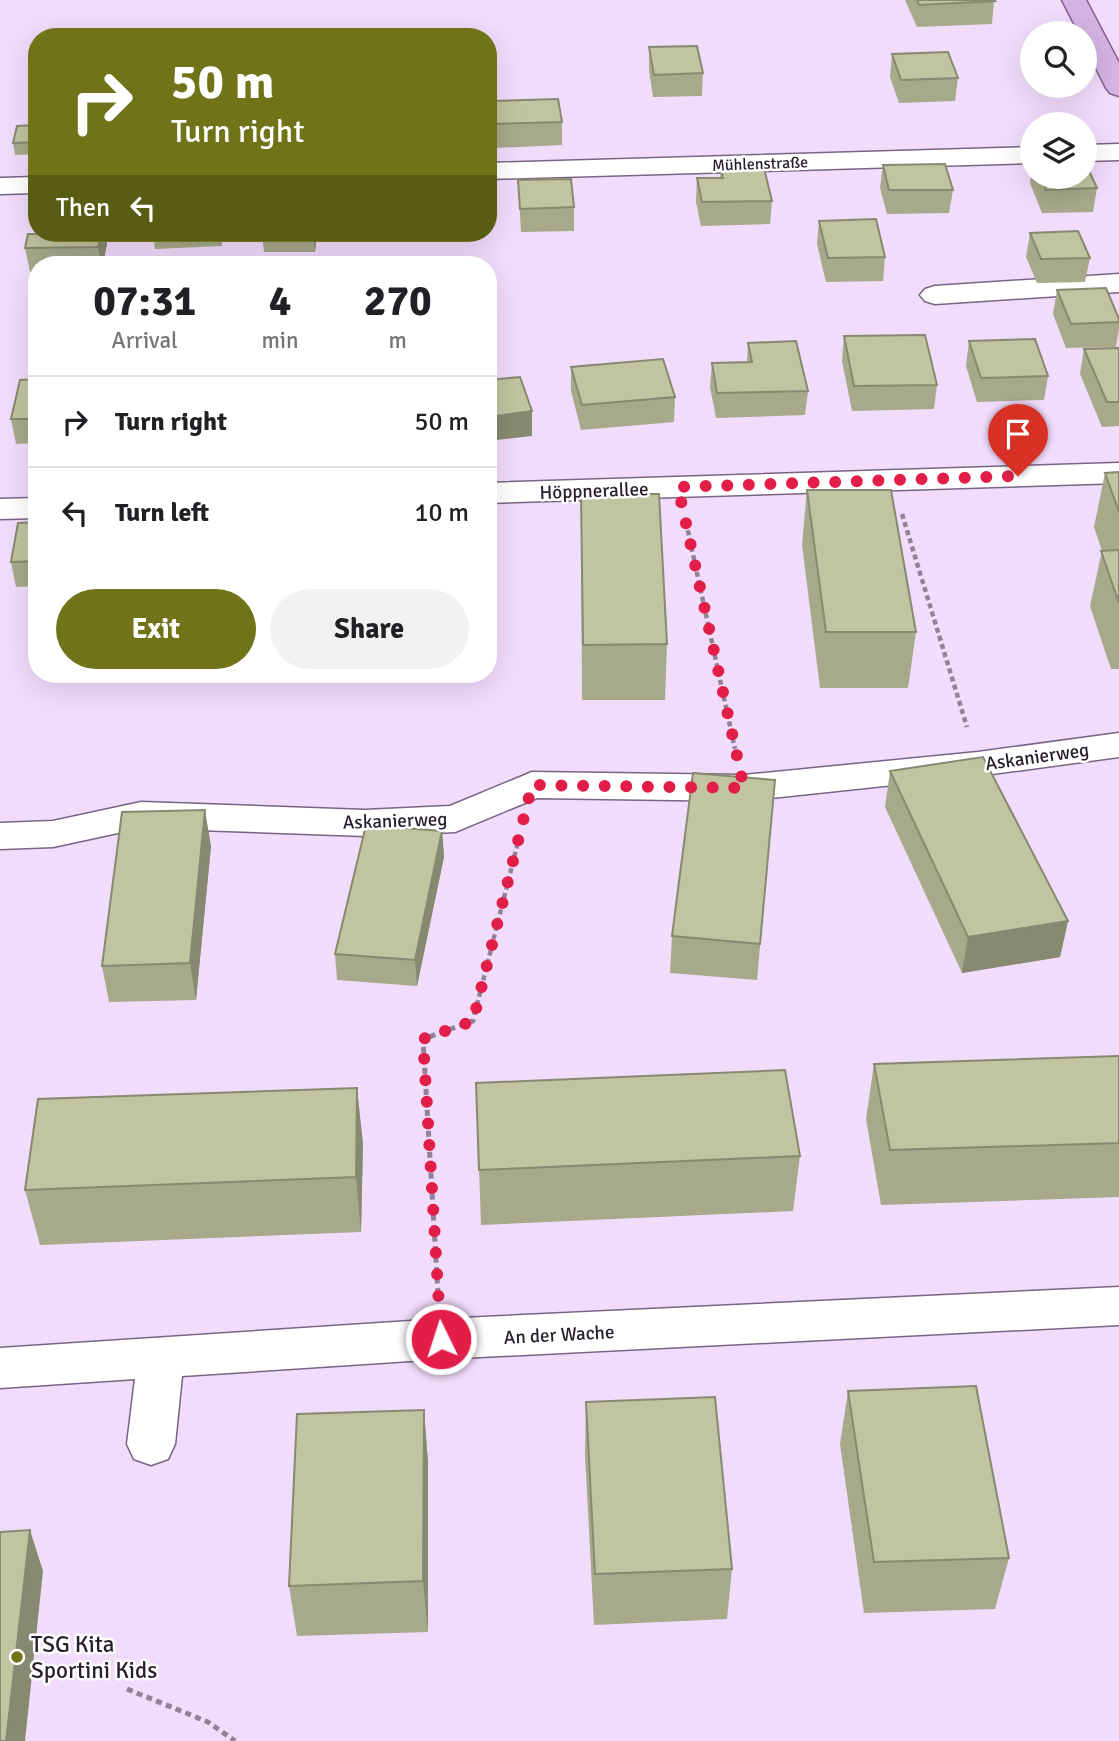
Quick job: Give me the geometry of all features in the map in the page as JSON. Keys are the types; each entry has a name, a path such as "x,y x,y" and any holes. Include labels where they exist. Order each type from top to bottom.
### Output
{"main road":[{"path":"1074,0 1119,88"}],"street":[{"path":"1097,153 1119,152"},
{"name":"Mühlenstraße","path":"497,172 1020,155"},
{"path":"0,186 28,185"},
{"path":"935,295 1119,284"},
{"name":"Höppnerallee","path":"497,493 1119,472"},
{"path":"0,509 28,508"},
{"name":"Askanierweg","path":"0,836 53,834 141,815 365,823 455,819 532,785 744,788 978,764 1119,745"},
{"name":"An der Wache","path":"0,1367 161,1359 441,1339 1119,1306"},
{"path":"151,1444 161,1359"}],"path":[{"path":"892,480 978,764"},
{"path":"678,487 744,788"},
{"path":"441,1339 423,1039 473,1021 532,785"},
{"path":"127,1689 208,1722 235,1741"}],"building":[{"path":"917,0 994,0 995,1 919,5"},
{"path":"697,46 703,73 654,75 649,47"},
{"path":"948,52 958,78 901,80 892,54"},
{"path":"558,99 562,122 497,124 497,101"},
{"path":"28,125 28,142 13,143 17,126"},
{"path":"945,164 953,190 889,190 883,165"},
{"path":"764,168 772,201 702,202 697,178 723,178 721,169"},
{"path":"571,179 574,207 520,209 518,180"},
{"path":"876,219 885,257 828,258 819,221"},
{"path":"1078,231 1090,258 1041,259 1030,233"},
{"path":"28,234 28,242 99,242 98,247 25,248"},
{"path":"1106,288 1119,322 1071,324 1057,290"},
{"path":"925,335 937,385 854,386 844,336"},
{"path":"1035,339 1048,376 981,378 969,341"},
{"path":"796,341 808,391 717,393 712,363 752,362 748,343"},
{"path":"1119,348 1119,402 1107,402 1084,349"},
{"path":"663,359 675,397 582,405 571,367"},
{"path":"520,377 532,411 497,416 497,379"},
{"path":"20,380 28,380 28,419 11,419"},
{"path":"1119,472 1119,512 1105,473"},
{"path":"807,490 891,490 916,632 826,632"},
{"path":"581,494 659,494 667,644 583,645"},
{"path":"28,522 28,561 11,562 18,523"},
{"path":"1119,550 1119,603 1101,551"},
{"path":"983,757 1068,921 968,937 890,771"},
{"path":"693,773 775,780 760,944 672,936"},
{"path":"205,810 190,963 102,966 122,812"},
{"path":"366,825 442,831 415,960 335,954"},
{"path":"1119,1056 1119,1143 890,1150 874,1064"},
{"path":"785,1070 800,1156 479,1170 476,1083"},
{"path":"357,1088 356,1177 25,1190 38,1099"},
{"path":"976,1386 1009,1558 874,1562 848,1391"},
{"path":"715,1397 732,1569 595,1574 586,1402"},
{"path":"424,1410 423,1581 289,1586 297,1414"},
{"path":"30,1530 6,1741 0,1741 0,1532"}],"place":[{"name":"TSG Kita Sportini Kids","path":"17,1657"}],"route":[{"path":"441,1339 423,1039 473,1021 532,785 744,788 678,487 1018,476"}]}
